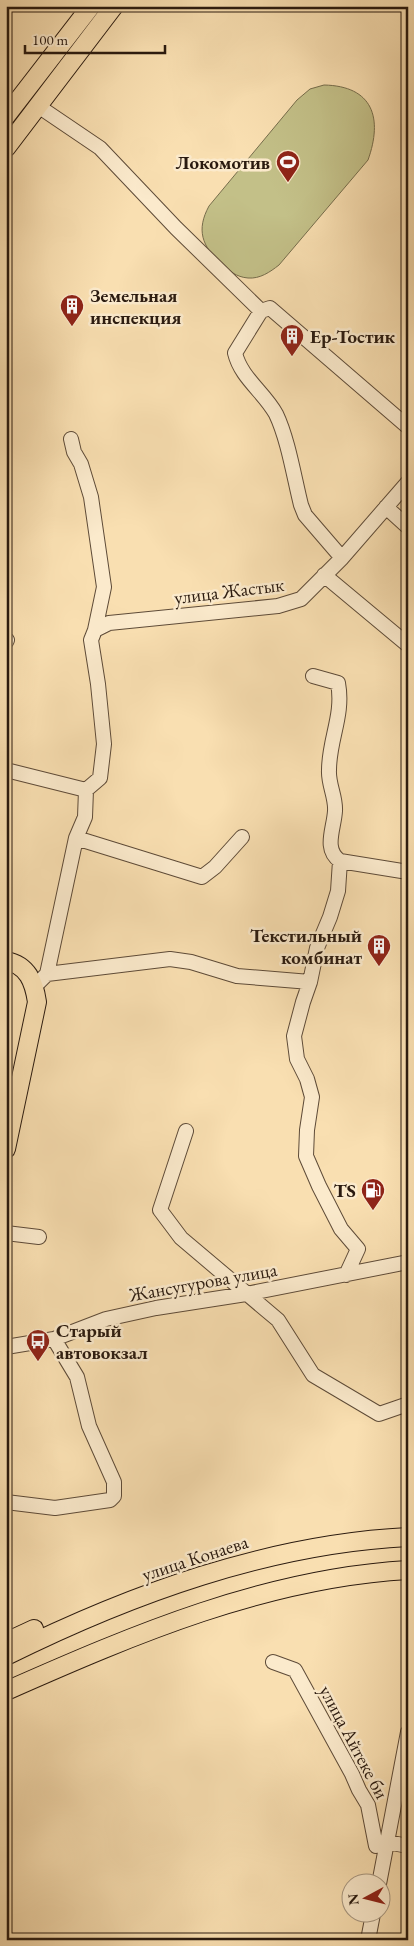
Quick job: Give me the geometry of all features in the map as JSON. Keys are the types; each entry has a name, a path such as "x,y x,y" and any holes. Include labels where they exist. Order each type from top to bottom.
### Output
{"main road":[{"path":"6,116 91,6"},
{"path":"6,148 114,6"},
{"path":"6,961 16,963 41,980 6,1148"},
{"path":"6,1642 174,1573 252,1549 323,1534 408,1525"},
{"name":"улица Конаева","path":"6,1656 40,1639 178,1584 255,1560 325,1545 408,1536"},
{"path":"6,1678 185,1605 261,1582 329,1568 408,1559"},
{"path":"6,1691 189,1616 264,1593 330,1579 408,1570"}],"street":[{"path":"38,106 100,148 176,228 261,311"},
{"path":"342,558 305,516 300,505 282,428 275,413 238,365 235,353 261,311 270,308 408,428"},
{"path":"71,438 74,452 81,464 91,497 104,587 95,630 91,640 104,744 100,778 86,790 85,817 76,838 41,980 170,959 191,962 237,976 310,982"},
{"name":"улица Жастык","path":"95,630 109,623 278,606 301,599 342,558 408,482"},
{"path":"386,507 408,527"},
{"path":"324,575 408,645"},
{"path":"313,676 338,683 341,698 328,773 335,802 335,813 330,838 331,849 335,857 340,861 408,872"},
{"path":"6,770 86,790"},
{"path":"76,838 202,878 215,867 242,837"},
{"path":"340,861 338,891 317,948 310,982 294,1036 297,1059 307,1080 312,1097 307,1130 306,1156 318,1186 341,1228 358,1249 346,1275"},
{"path":"186,1131 160,1210 181,1238 278,1320 313,1375 379,1414 408,1404"},
{"path":"6,1233 39,1237"},
{"name":"Жансугурова улица","path":"6,1347 54,1338 123,1315 156,1308 246,1294 408,1262"},
{"path":"6,1502 55,1508 110,1500 114,1496 114,1482 89,1426 76,1376 54,1338"},
{"name":"улица Айтеке би","path":"272,1662 295,1670 368,1804 376,1846 386,1842"},
{"path":"381,1874 408,1732"},
{"path":"386,1842 408,1846"},
{"path":"368,1940 371,1924"}],"shaded area":[{"name":"Локомотив","path":"324,85 354,91 370,107 374,118 374,131 368,160 279,265 257,277 248,278 237,275 221,264 205,244 202,230 209,206 297,100 310,89"}],"place":[{"name":"Локомотив","path":"288,183"},
{"name":"Земельная инспекция","path":"72,327"},
{"name":"Ер-Тостик","path":"292,357"},
{"name":"Текстильный комбинат","path":"379,967"},
{"name":"TS","path":"373,1211"},
{"name":"Старый автовокзал","path":"38,1362"}]}
